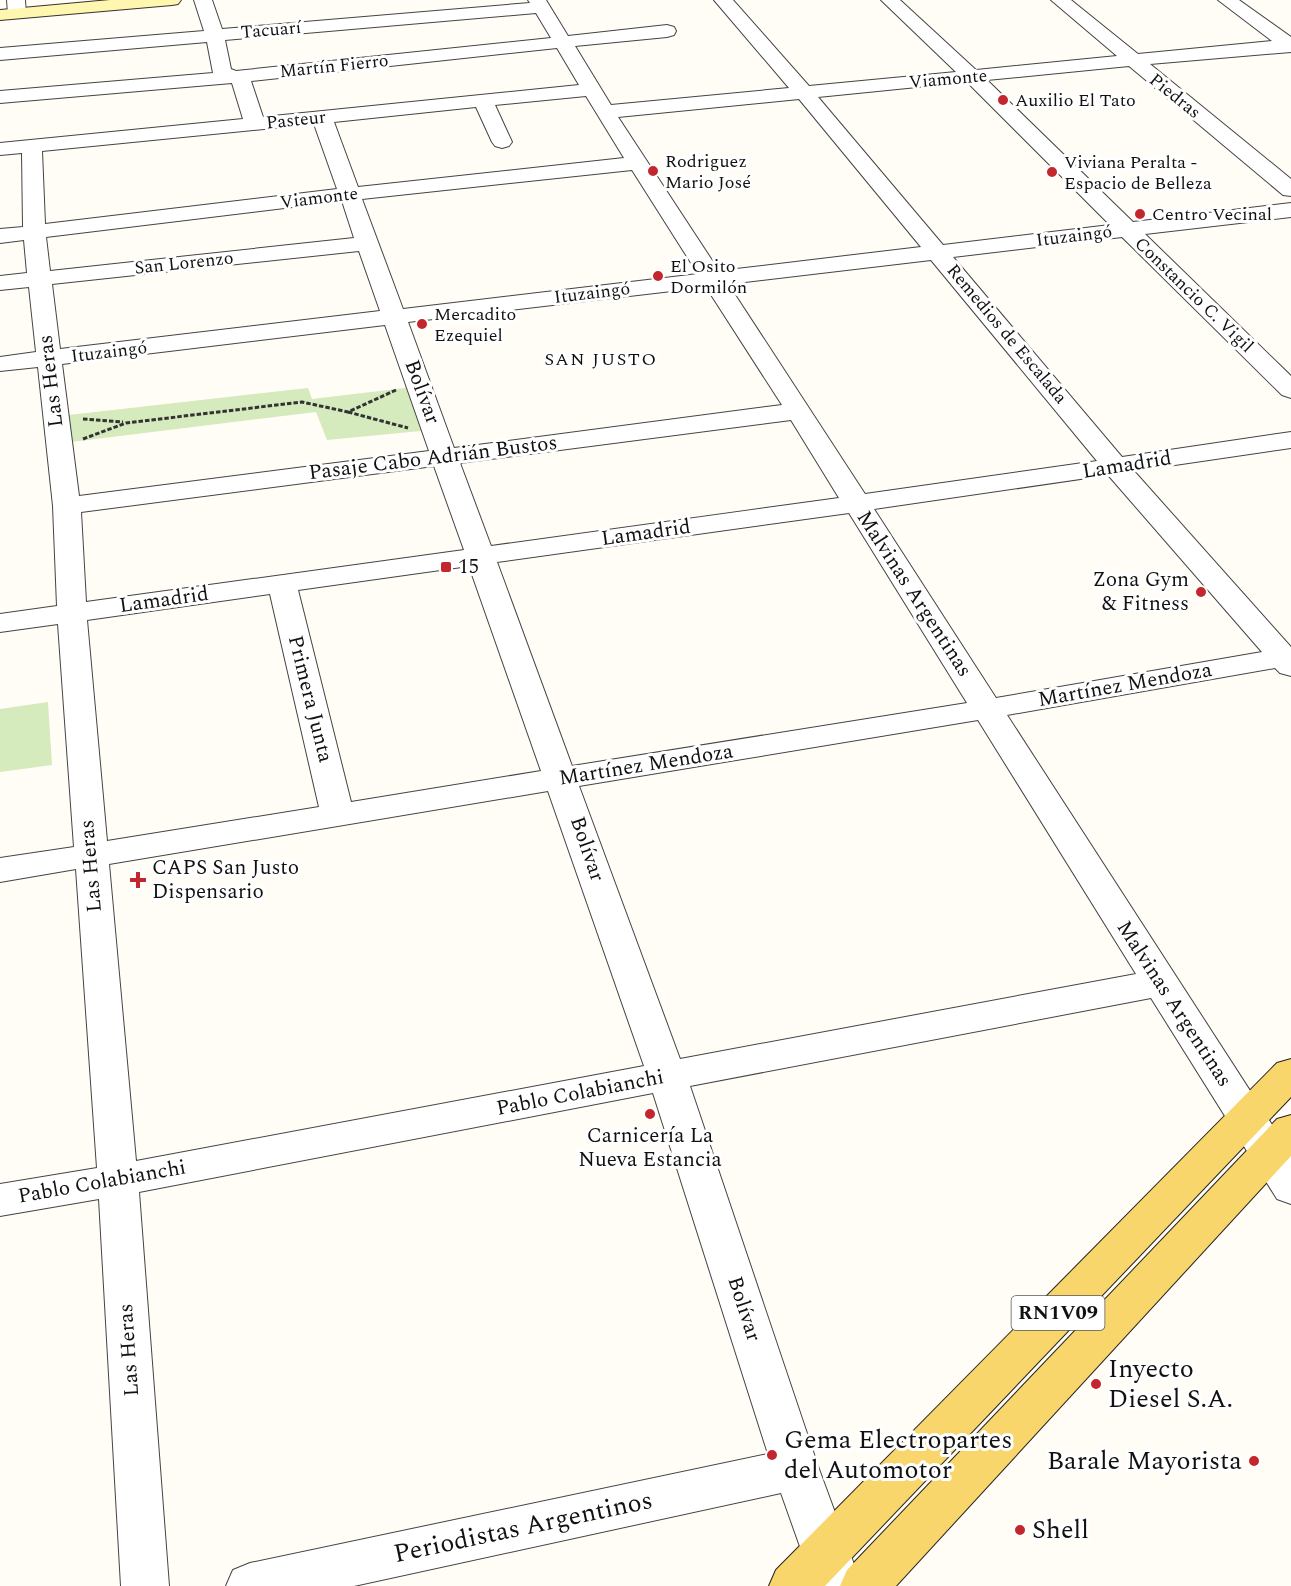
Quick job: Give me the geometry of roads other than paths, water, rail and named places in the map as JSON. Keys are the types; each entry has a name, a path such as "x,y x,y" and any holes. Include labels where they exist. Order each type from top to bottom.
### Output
{"main road":[{"path":"11,10 172,0"},
{"name":"RN1V09","path":"793,1586 832,1569 1291,1073"},
{"name":"RN1V09","path":"864,1586 1284,1157"}],"street":[{"path":"203,0 215,35 222,72 241,80 255,124"},
{"name":"Remedios de Escalada","path":"723,0 938,252 1116,467 1288,660"},
{"name":"Constancio C. Vigil","path":"890,0 972,76 1291,390"},
{"name":"Piedras","path":"1060,0 1291,190"},
{"path":"1227,0 1290,46"},
{"name":"Tacuarí","path":"0,54 539,3"},
{"name":"Malvinas Argentinas","path":"539,3 598,101 988,709 1159,983 1247,1118 1284,1157"},
{"name":"Martín Fierro","path":"0,97 235,77 667,32"},
{"name":"Viamonte","path":"598,101 804,93 1290,46"},
{"path":"483,101 502,142"},
{"name":"Pasteur","path":"16,147 483,101 598,101"},
{"name":"Bolívar","path":"322,117 562,778 667,1076 796,1469 832,1569"},
{"name":"Las Heras","path":"16,147 41,279 48,359 67,506 72,613 118,1180 145,1586"},
{"name":"Viamonte","path":"0,236 350,194 638,163"},
{"name":"Ituzaingó","path":"0,364 1291,210"},
{"name":"San Lorenzo","path":"0,283 368,243"},
{"name":"Pasaje Cabo Adrián Bustos","path":"67,506 798,411"},
{"name":"Lamadrid","path":"0,623 855,504 1291,440"},
{"name":"Primera Junta","path":"282,583 338,815"},
{"name":"Martínez Mendoza","path":"0,870 1288,660"},
{"name":"Pablo Colabianchi","path":"0,1200 118,1180 1159,983"},
{"name":"Periodistas Argentinos","path":"250,1586 796,1469"}],"place":[{"name":"Auxilio El Tato","path":"1003,100"},
{"name":"Rodriguez Mario José","path":"653,171"},
{"name":"Viviana Peralta - Espacio de Belleza","path":"1052,172"},
{"name":"Centro Vecinal","path":"1140,214"},
{"name":"El Osito Dormilón","path":"658,276"},
{"name":"Mercadito Ezequiel","path":"422,324"},
{"name":"15","path":"446,567"},
{"name":"Zona Gym & Fitness","path":"1201,592"},
{"name":"CAPS San Justo Dispensario","path":"138,880"},
{"name":"Carnicería La Nueva Estancia","path":"650,1114"},
{"name":"Inyecto Diesel S.A.","path":"1096,1384"},
{"name":"Gema Electropartes del Automotor","path":"772,1455"},
{"name":"Barale Mayorista","path":"1254,1461"},
{"name":"Shell","path":"1020,1530"}],"district":[{"name":"SAN JUSTO","path":"601,359"}]}
